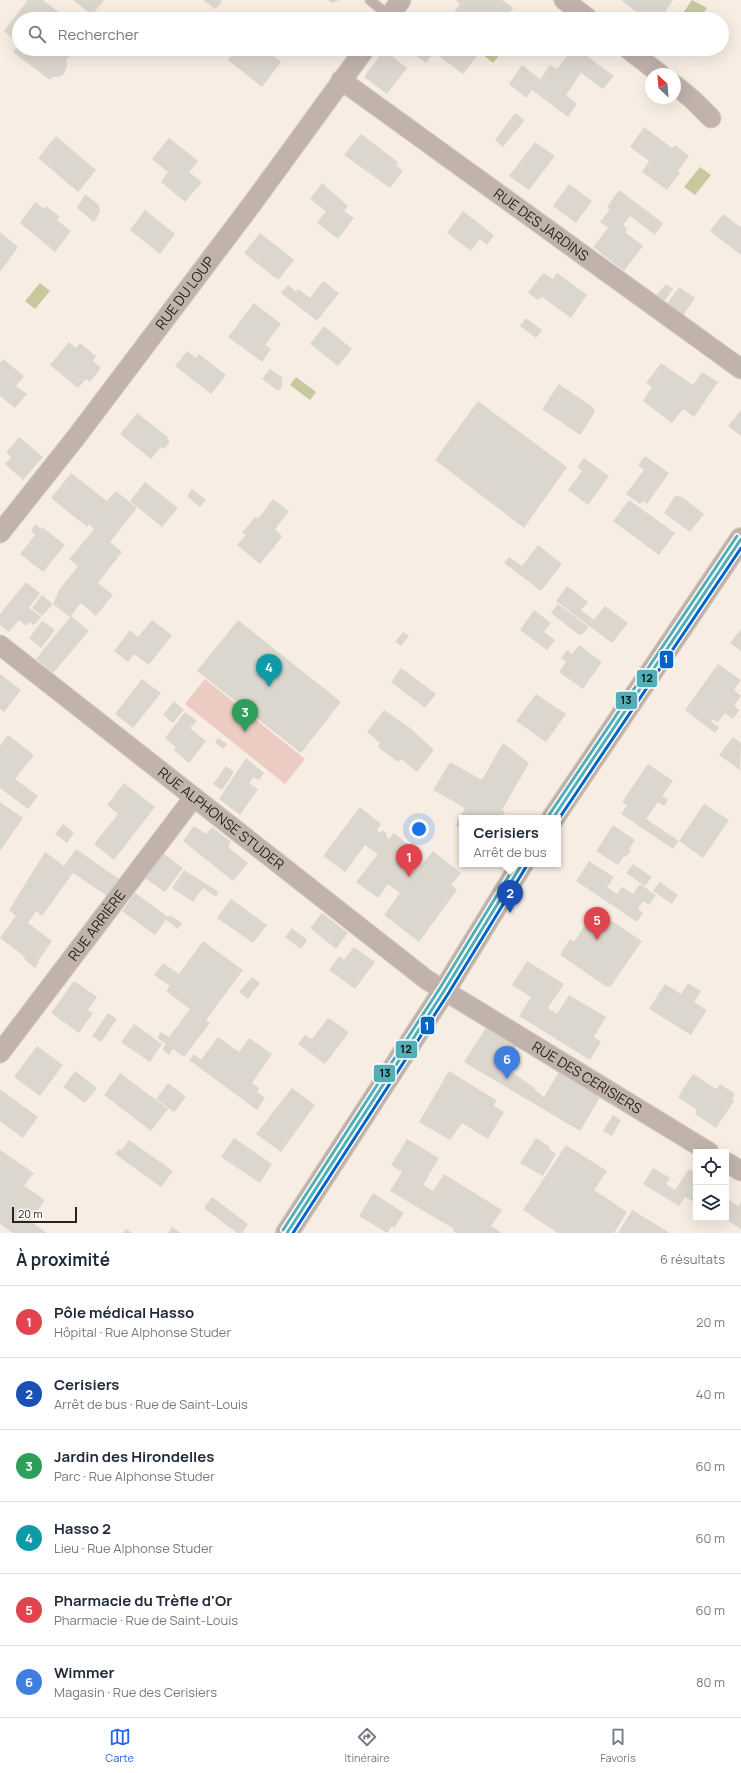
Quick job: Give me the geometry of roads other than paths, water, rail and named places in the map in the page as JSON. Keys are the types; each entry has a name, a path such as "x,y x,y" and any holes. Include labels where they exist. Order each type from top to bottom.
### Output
{"main road":[{"path":"555,815 741,539"},
{"path":"287,1233 444,991 520,867"}],"street":[{"path":"392,12 401,0"},
{"path":"564,0 580,12"},
{"name":"RUE DU LOUP","path":"0,533 82,429 243,217 360,56"},
{"path":"637,56 652,68"},
{"name":"RUE DES JARDINS","path":"341,80 741,369"},
{"path":"681,90 711,118"},
{"name":"RUE ALPHONSE STUDER","path":"0,645 423,977 444,991"},
{"name":"RUE ARRIÈRE","path":"0,1053 194,797"},
{"name":"RUE DES CERISIERS","path":"444,991 704,1149"},
{"path":"729,1164 741,1171"}],"lane":[{"path":"370,0 383,12"}],"place":[{"name":"Hasso 2","path":"269,687"},
{"name":"Jardin des Hirondelles","path":"245,732"},
{"name":"Pôle médical Hasso","path":"409,877"},
{"name":"Cerisiers","path":"510,913"},
{"name":"Pharmacie du Trèfle d'Or","path":"597,940"},
{"name":"Wimmer","path":"507,1079"}]}
